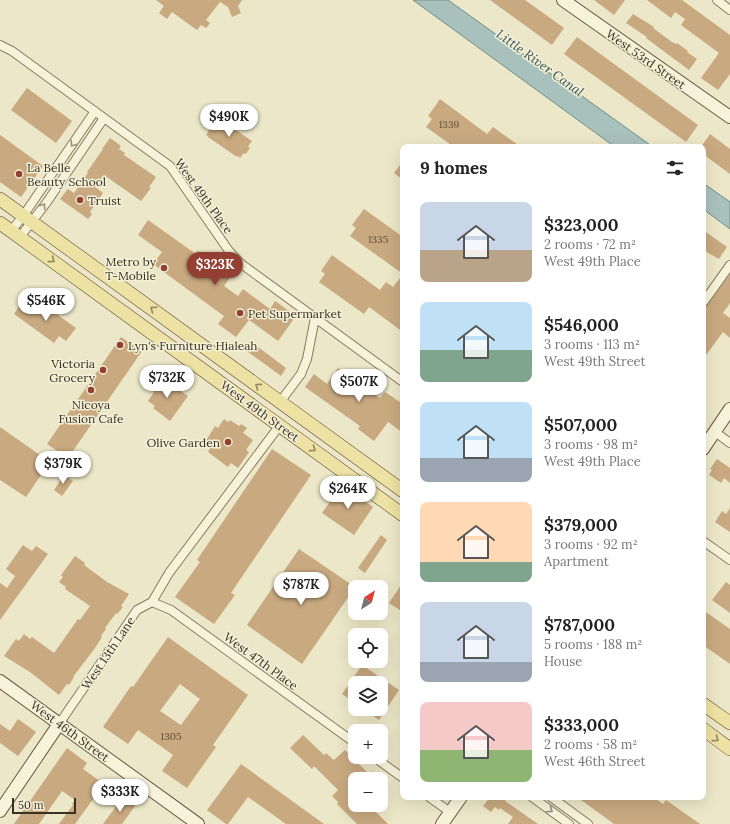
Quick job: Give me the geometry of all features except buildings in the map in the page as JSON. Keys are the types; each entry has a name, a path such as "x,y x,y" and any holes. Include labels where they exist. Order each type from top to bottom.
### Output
{"main road":[{"name":"West 49th Street","path":"0,199 400,489"},
{"name":"West 49th Street","path":"0,223 400,513"},
{"path":"197,365 229,378 265,403 280,402"},
{"path":"280,425 295,423 324,443 355,456"},
{"path":"706,706 730,723"},
{"path":"706,731 730,749"}],"street":[{"name":"West 53rd Street","path":"563,0 730,117"},
{"path":"716,0 730,10"},
{"name":"West 49th Place","path":"0,45 12,51 173,169 235,259 400,380"},
{"path":"28,219 95,111"},
{"path":"15,234 104,118"},
{"path":"706,300 730,265"},
{"path":"280,402 301,374 307,359 315,318"},
{"path":"706,445 730,409"},
{"name":"West 13th Lane","path":"0,811 137,610 152,602 173,568 280,425"},
{"path":"715,432 730,443"},
{"path":"706,543 730,560"},
{"name":"West 47th Place","path":"152,602 171,610 348,738"},
{"name":"West 46th Street","path":"0,681 198,824"},
{"path":"384,764 400,776"},
{"path":"433,800 450,812"},
{"path":"442,824 459,800"},
{"path":"536,800 569,824"},
{"path":"555,800 588,824"}],"water":[{"path":"413,0 448,0 649,144 611,144"},
{"path":"706,185 730,202 730,229 706,211"}],"place":[{"name":"La Belle Beauty School","path":"19,174"},
{"name":"Truist","path":"80,200"},
{"name":"Metro by T-Mobile","path":"164,268"},
{"name":"Pet Supermarket","path":"240,313"},
{"name":"Lyn's Furniture Hialeah","path":"120,345"},
{"name":"Victoria Grocery","path":"103,370"},
{"name":"Nicoya Fusion Cafe","path":"91,390"},
{"name":"Olive Garden","path":"228,442"}],"water label":[{"name":"Little River Canal","path":"540,63"}]}
